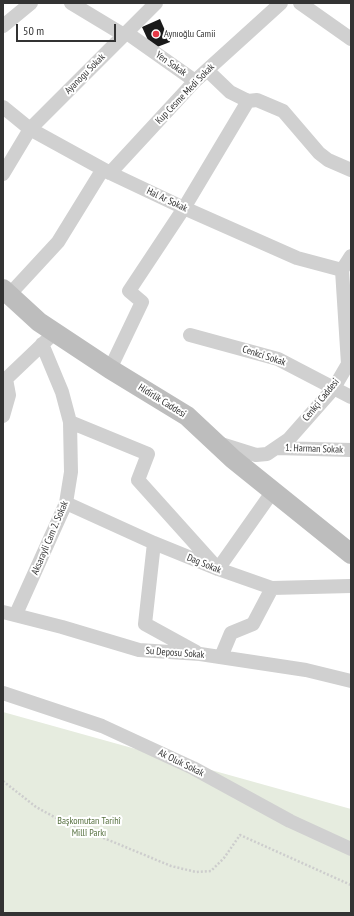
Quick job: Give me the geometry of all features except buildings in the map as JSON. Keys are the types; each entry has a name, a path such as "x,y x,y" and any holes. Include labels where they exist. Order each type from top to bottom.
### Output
{"street":[{"path":"3,26 31,3"},
{"name":"Yen Sokak","path":"71,3 126,34 195,80"},
{"name":"Ayanogu Sokak","path":"3,174 30,129 156,3"},
{"name":"Kup Cesme Medi Sokak","path":"6,292 58,242 106,171 195,80 281,3"},
{"path":"300,3 351,39"},
{"path":"207,70 230,92 248,101 257,100 282,111 319,153 328,160 351,170"},
{"path":"110,369 142,302 129,291 184,208 248,101"},
{"name":"Hal Ar Sokak","path":"3,107 30,129 106,171 184,208 297,258 342,270"},
{"path":"342,270 351,256"},
{"name":"Cenkçi Caddesi","path":"215,442 256,455 267,454 289,439 334,388 348,364 342,270"},
{"name":"Hidirlik Caddesi","path":"6,292 39,322 49,338 110,369 187,416 233,459 351,554"},
{"name":"Cenkci Sokak","path":"190,335 278,359 351,397"},
{"path":"3,416 9,395 6,379 49,338"},
{"name":"Aksarayli Cam 2. Sokak","path":"10,613 66,503 71,472 70,422 49,338"},
{"path":"70,422 148,454 138,480 218,569 273,491"},
{"name":"1. Harman Sokak","path":"276,448 351,450"},
{"name":"Dag Sokak","path":"66,503 154,543 218,569 272,588 351,586"},
{"path":"154,543 145,624 200,654"},
{"path":"221,657 231,633 253,624 272,588"},
{"name":"Su Deposu Sokak","path":"10,613 139,650 200,654 221,657 306,670 351,681"},
{"name":"Ak Oluk Sokak","path":"3,693 102,726 193,768 290,821 351,849"}],"path":[{"path":"3,781 36,807 58,819 171,866 196,872 211,870 224,858 240,834 351,885"}],"green space":[{"name":"Başkomutan Tarihî Millî Parkı","path":"3,712 351,809 351,913 3,913"}],"place":[{"name":"Aynıoğlu Camii","path":"156,34"}]}
